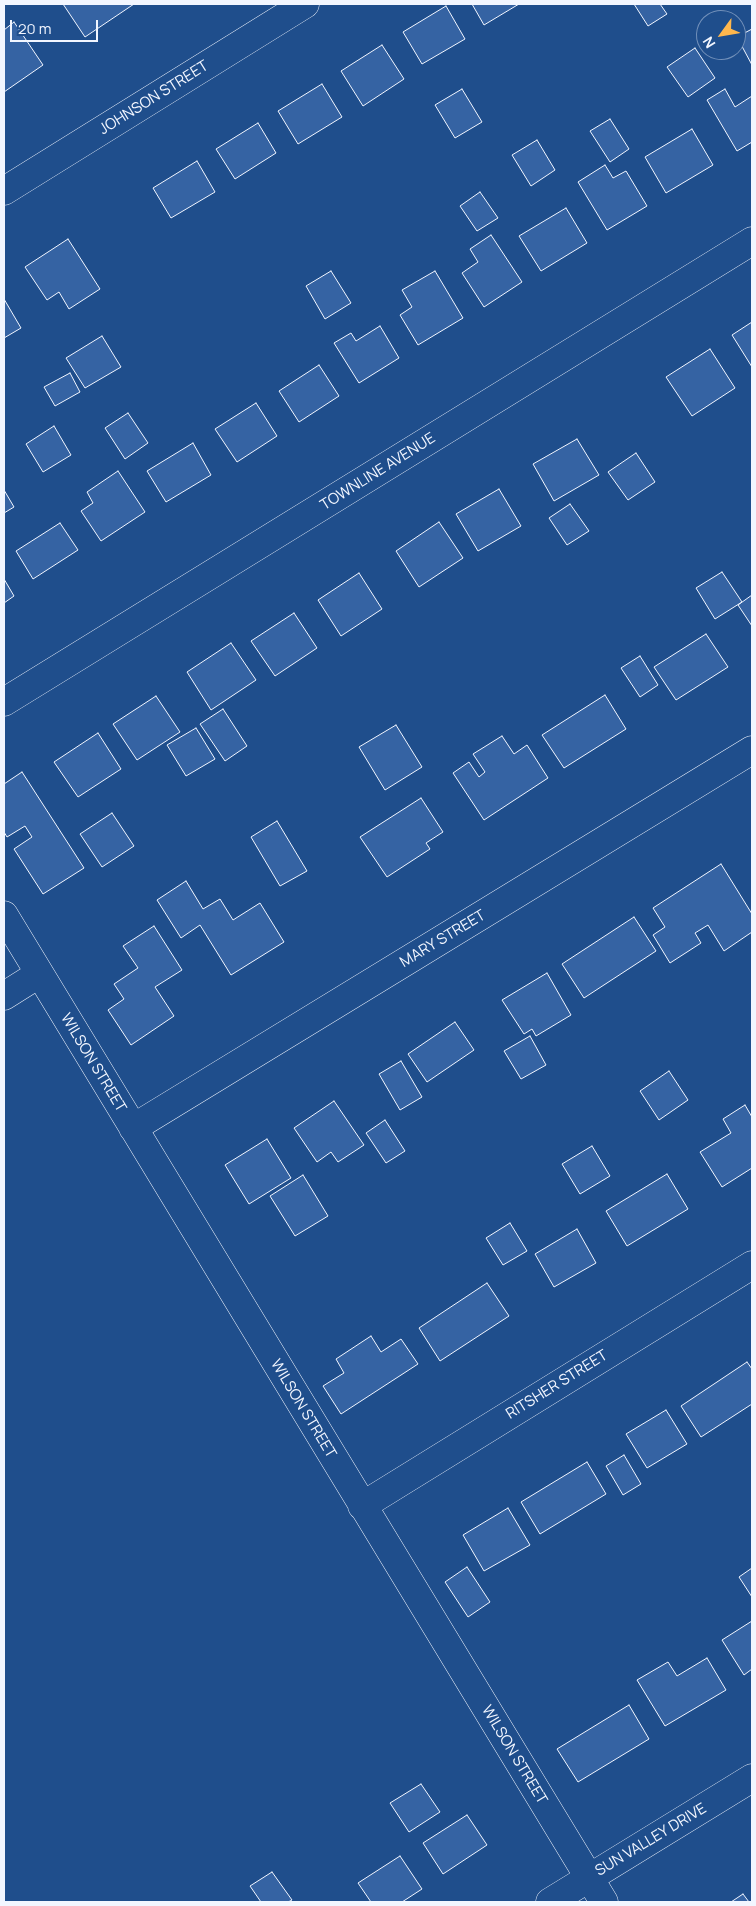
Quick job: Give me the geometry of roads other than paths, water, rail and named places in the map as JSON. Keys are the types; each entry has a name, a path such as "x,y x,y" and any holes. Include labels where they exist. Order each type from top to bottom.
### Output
{"street":[{"name":"JOHNSON STREET","path":"4,191 305,4"},
{"name":"TOWNLINE AVENUE","path":"4,702 752,241"},
{"name":"MARY STREET","path":"133,1128 752,750"},
{"name":"WILSON STREET","path":"4,915 604,1902"},
{"path":"4,996 40,974"},
{"name":"RITSHER STREET","path":"362,1506 752,1265"},
{"name":"SUN VALLEY DRIVE","path":"550,1902 752,1778"}]}
